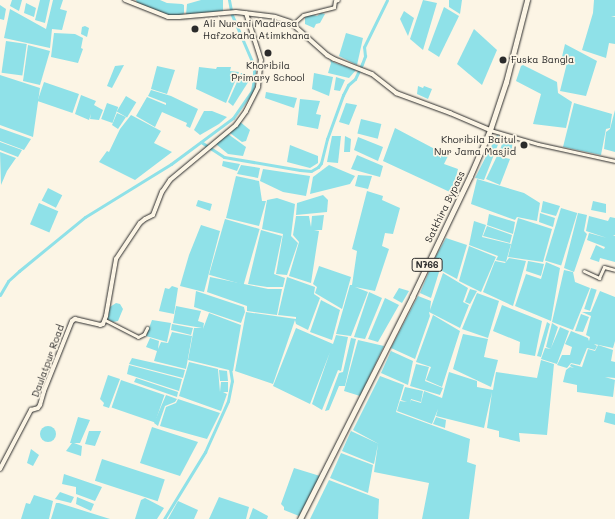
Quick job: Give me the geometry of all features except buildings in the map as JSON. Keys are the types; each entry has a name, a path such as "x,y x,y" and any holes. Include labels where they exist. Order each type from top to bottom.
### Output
{"highway":[{"name":"Satkhira Bypass","path":"300,519 412,297 470,176 490,130 506,82 527,0"}],"street":[{"path":"125,0 168,17 179,18 227,12 274,17 293,24 327,55 376,76 396,93 450,112 490,130 538,144 615,161"},
{"path":"293,24 303,15 334,7 335,1 338,0"},
{"path":"147,328 144,334 138,337 105,320 116,260 140,223 153,215 162,192 170,180 236,125 246,112 258,88 261,60 246,13"},
{"path":"584,271 599,278 604,267 615,270"},
{"name":"Daulatpur Road","path":"0,469 31,410 38,408 40,405 72,321 75,319 100,325 105,320"}],"water":[{"path":"12,0 22,0 19,11 10,6"},
{"path":"40,0 50,0 45,23 35,20"},
{"path":"53,0 63,0 60,9 67,11 62,30 52,29 50,48 4,38 10,9 46,29"},
{"path":"136,0 160,0 167,3 182,4 184,5 184,13 183,15 168,15 137,3"},
{"path":"201,0 223,0 223,11 186,15 187,4"},
{"path":"423,0 437,3 423,50 410,39"},
{"path":"449,0 462,0 460,14 449,7"},
{"path":"594,0 615,0 615,16 611,16 615,17 615,44 609,43 606,58 582,50 593,13"},
{"path":"26,3 36,8 34,17 24,13"},
{"path":"0,5 6,9 4,20 0,19"},
{"path":"444,7 459,16 439,57 428,50"},
{"path":"404,11 414,18 408,36 400,19"},
{"path":"321,13 325,14 320,23 316,24 314,28 305,24 305,17 310,14 317,16"},
{"path":"85,26 89,28 87,37 81,34 82,27"},
{"path":"474,29 497,50 482,85 457,64"},
{"path":"54,33 75,34 83,38 81,48 83,49 78,63 51,57"},
{"path":"346,33 363,38 357,65 339,56"},
{"path":"6,41 27,44 22,76 2,73"},
{"path":"565,44 597,61 586,96 560,91 567,63 561,61"},
{"path":"28,45 50,51 40,85 23,81"},
{"path":"330,60 356,70 349,78 328,73 331,63"},
{"path":"124,65 112,88 107,86 115,66"},
{"path":"523,65 557,82 558,93 572,102 566,128 533,124 541,94 516,81 521,66"},
{"path":"157,66 175,70 167,94 151,89"},
{"path":"199,67 216,69 217,67 231,67 230,71 239,72 226,103 196,89"},
{"path":"241,73 252,76 233,106 228,102"},
{"path":"314,73 333,77 329,96 312,89"},
{"path":"0,75 40,88 33,137 0,125"},
{"path":"336,77 345,80 340,91 334,90"},
{"path":"44,82 79,94 72,113 37,101"},
{"path":"418,86 423,88 424,86 432,89 428,99 417,94"},
{"path":"151,90 171,96 198,109 190,128 186,126 187,123 162,112 155,127 136,116 147,97 166,105 166,103 148,96"},
{"path":"266,92 297,98 294,108 265,98"},
{"path":"81,95 96,101 94,105 103,110 99,120 90,119 91,114 89,120 75,114"},
{"path":"126,96 136,102 127,118 117,111"},
{"path":"300,99 320,101 316,114 321,115 318,129 297,125"},
{"path":"107,103 118,107 112,123 101,119"},
{"path":"346,103 357,105 349,125 339,122"},
{"path":"574,103 612,114 610,128 606,129 601,155 563,147"},
{"path":"615,110 615,152 604,149 606,132 610,129"},
{"path":"204,111 212,111 227,117 219,124 200,135 194,130"},
{"path":"117,113 126,117 118,129 112,125"},
{"path":"131,115 161,131 154,143 172,152 135,180 99,162 107,151 109,152 120,129"},
{"path":"361,119 381,124 378,139 357,134"},
{"path":"239,121 250,130 246,141 242,142 230,133"},
{"path":"0,128 31,139 24,150 0,141"},
{"path":"395,128 448,156 444,164 458,169 452,193 383,161"},
{"path":"228,134 246,147 243,156 228,154 216,144"},
{"path":"497,135 501,137 484,180 475,178"},
{"path":"332,136 341,136 338,163 327,162"},
{"path":"345,136 351,139 350,152 344,152"},
{"path":"358,137 383,147 378,161 354,150"},
{"path":"504,138 513,140 511,154 500,150"},
{"path":"0,142 22,150 18,157 0,150"},
{"path":"290,145 318,156 318,163 310,168 287,162"},
{"path":"0,152 16,158 7,171 1,185"},
{"path":"357,155 383,166 380,177 351,169"},
{"path":"497,156 510,159 500,185 486,179"},
{"path":"223,161 240,164 237,171 222,166"},
{"path":"241,165 260,168 258,178 237,174"},
{"path":"329,165 355,176 350,184 310,194 313,177"},
{"path":"263,169 310,176 306,196 283,192 260,181"},
{"path":"358,175 372,176 368,189 355,186"},
{"path":"236,176 259,181 262,201 266,201 259,226 226,218"},
{"path":"477,179 524,193 540,203 537,221 517,217 515,220 471,204"},
{"path":"48,188 62,195 56,208 42,200"},
{"path":"367,191 383,196 382,200 400,208 393,234 385,233 382,246 389,249 375,291 355,287 368,292 351,336 336,334 350,285 352,285 357,251 352,249"},
{"path":"323,195 328,200 327,212 296,215 297,203"},
{"path":"277,198 295,204 291,236 298,243 287,275 276,274 283,234 262,229 267,200"},
{"path":"198,200 212,204 210,211 196,206"},
{"path":"543,201 560,206 556,216 541,212"},
{"path":"593,201 606,204 606,213 591,210"},
{"path":"39,203 58,211 49,232 30,224"},
{"path":"561,208 577,213 561,266 545,261"},
{"path":"540,213 555,218 553,227 539,222"},
{"path":"578,213 587,215 584,231 587,234 574,272 564,268"},
{"path":"489,214 515,222 513,234 487,225"},
{"path":"324,215 322,230 314,230 319,231 311,283 289,276 299,242 293,235 296,216 309,216 311,227 312,216"},
{"path":"589,216 608,221 610,217 615,218 615,235 613,235 615,236 615,262 600,258 599,262 590,259 596,245 604,249 605,247 587,240 589,233 607,238 586,231"},
{"path":"518,218 552,229 543,262 508,257"},
{"path":"225,219 260,229 244,285 209,275"},
{"path":"474,221 486,225 482,237 511,244 506,262 496,260 498,256 469,245"},
{"path":"201,225 220,231 204,292 180,286 189,255"},
{"path":"487,226 512,235 510,243 483,236"},
{"path":"261,230 282,236 274,274 285,278 283,287 267,287 248,284"},
{"path":"446,238 467,245 457,279 431,265"},
{"path":"469,246 496,257 481,292 459,281"},
{"path":"509,258 526,261 513,306 483,292 495,261 505,263"},
{"path":"528,261 544,264 541,276 526,271"},
{"path":"546,262 560,268 551,321 515,306 526,274 541,279"},
{"path":"319,266 351,277 342,309 315,293 317,287 313,284"},
{"path":"431,267 439,272 431,298 420,293"},
{"path":"564,270 573,272 575,282 590,288 573,330 552,322"},
{"path":"443,273 468,288 463,302 469,305 460,328 429,312 430,316 415,359 391,348 418,296 431,301 430,310"},
{"path":"210,277 268,289 282,289 277,315 247,311 247,306 207,292"},
{"path":"287,277 315,287 314,294 320,298 308,330 296,324 295,320 273,384 235,371 246,312 296,319 296,317 278,315"},
{"path":"172,286 178,288 174,314 159,311 165,288 169,289"},
{"path":"399,288 409,291 402,303 393,298"},
{"path":"591,288 597,290 590,311 584,309"},
{"path":"470,289 477,291 470,304 465,302"},
{"path":"196,291 244,307 245,312 241,323 194,307"},
{"path":"600,291 615,297 615,341 613,348 594,344 597,346 595,350 587,348 580,365 571,363 567,368 557,365 562,355 570,355 572,347 565,344 571,331 588,338 589,341 590,337 586,335 591,316 582,312 591,312"},
{"path":"369,292 382,298 365,339 354,337"},
{"path":"477,293 499,301 488,338 462,329"},
{"path":"385,298 399,305 378,342 368,339"},
{"path":"321,300 340,310 332,340 310,332"},
{"path":"116,303 120,304 123,309 118,321 113,322 107,319 110,307"},
{"path":"502,305 542,321 535,356 519,353 520,342 493,331"},
{"path":"176,306 201,311 198,321 204,323 203,329 209,313 241,325 233,371 188,360 194,328 202,328 173,323"},
{"path":"581,314 589,317 583,332 575,331"},
{"path":"433,315 460,331 442,387 426,380 431,367 416,362"},
{"path":"152,320 171,323 167,342 146,336"},
{"path":"547,322 550,324 541,357 537,356"},
{"path":"552,323 558,327 551,348 560,327 569,331 557,364 541,359 545,348 551,349 546,347"},
{"path":"172,324 193,328 191,335 171,330"},
{"path":"296,328 333,344 336,335 348,337 341,371 338,370 322,410 312,404 330,352 310,404 273,386"},
{"path":"172,332 192,336 186,369 154,361 157,351 146,347 150,338 159,341 158,349 161,342 168,343"},
{"path":"463,334 488,339 484,357 498,360 491,387 453,369"},
{"path":"351,338 356,339 345,386 339,386 329,410 325,411 339,373 343,372"},
{"path":"358,340 384,346 360,396 344,391"},
{"path":"598,345 613,350 611,361 615,362 615,378 605,377 615,380 613,397 577,392 577,385 563,382 566,370 570,367 574,368 570,366 571,364 582,367 588,349 595,351"},
{"path":"391,351 413,361 408,385 381,373"},
{"path":"132,358 185,370 183,378 129,364"},
{"path":"541,360 554,364 547,435 519,433 520,442 499,437 499,431 487,428 492,392 484,428 436,416 438,409 432,424 397,411 400,401 407,402 401,400 405,387 423,391 421,402 411,399 410,403 411,400 421,403 424,391 442,398 449,372 477,381 477,387 493,390 496,372 537,378"},
{"path":"189,362 218,369 220,392 221,382 228,382 228,392 223,392 227,394 221,411 179,396"},
{"path":"416,364 429,367 425,381 443,388 440,395 410,386"},
{"path":"129,365 182,379 179,391 127,374"},
{"path":"219,370 227,371 228,381 220,381"},
{"path":"108,375 120,379 109,408 103,406 104,403 100,399"},
{"path":"380,376 404,385 396,412 470,439 467,462 476,465 469,519 422,519 429,483 374,472 378,444 374,464 342,451 351,431 379,444 353,430"},
{"path":"136,378 178,392 177,397 134,382"},
{"path":"121,380 164,395 155,422 112,407"},
{"path":"166,395 177,399 175,402 165,406 158,426 154,423"},
{"path":"178,399 220,413 207,439 160,426 166,407 176,403"},
{"path":"606,412 615,414 615,425 604,422"},
{"path":"78,417 90,420 80,443 74,443 82,446 81,456 66,451 72,443 70,443"},
{"path":"436,417 446,420 445,428 433,424"},
{"path":"48,426 55,431 56,434 51,441 48,442 41,437 40,434 45,427"},
{"path":"152,427 198,442 180,476 140,463"},
{"path":"89,431 101,431 95,446 85,444"},
{"path":"31,449 39,455 33,466 27,463"},
{"path":"341,453 373,465 368,493 330,478"},
{"path":"102,459 165,479 158,501 95,481"},
{"path":"294,468 320,476 299,516 284,510 284,507 281,504"},
{"path":"64,474 102,487 95,501 76,494 76,487 62,484"},
{"path":"329,480 379,499 378,519 310,519"},
{"path":"60,492 74,497 71,503 55,499"},
{"path":"34,495 53,501 49,519 21,519 26,503 30,504"},
{"path":"77,497 94,504 91,511 76,504"},
{"path":"219,497 249,507 246,519 209,519"},
{"path":"145,498 164,508 157,519 135,519 141,500"},
{"path":"178,501 198,510 194,519 168,519"},
{"path":"56,503 59,503 110,519 51,519"},
{"path":"253,508 268,516 267,519 249,519"}],"waterway":[{"path":"229,0 231,10"},
{"path":"201,142 224,157 300,170 311,171 318,167 321,163 327,139 343,95 348,85 355,79 362,64 365,56 364,47 387,0"},
{"path":"0,295 8,281 85,217 171,164 233,118 252,91 254,66 232,15"},
{"path":"164,519 205,452 228,401 232,381 230,368"}],"place":[{"name":"Ali Nurani Madrasa Hafzokaha Atimkhana","path":"195,29"},
{"name":"Khoribila Primary School","path":"268,53"},
{"name":"Fuska Bangla","path":"503,60"},
{"name":"Khoribila Baitul Nur Jama Masjid","path":"524,145"}]}
